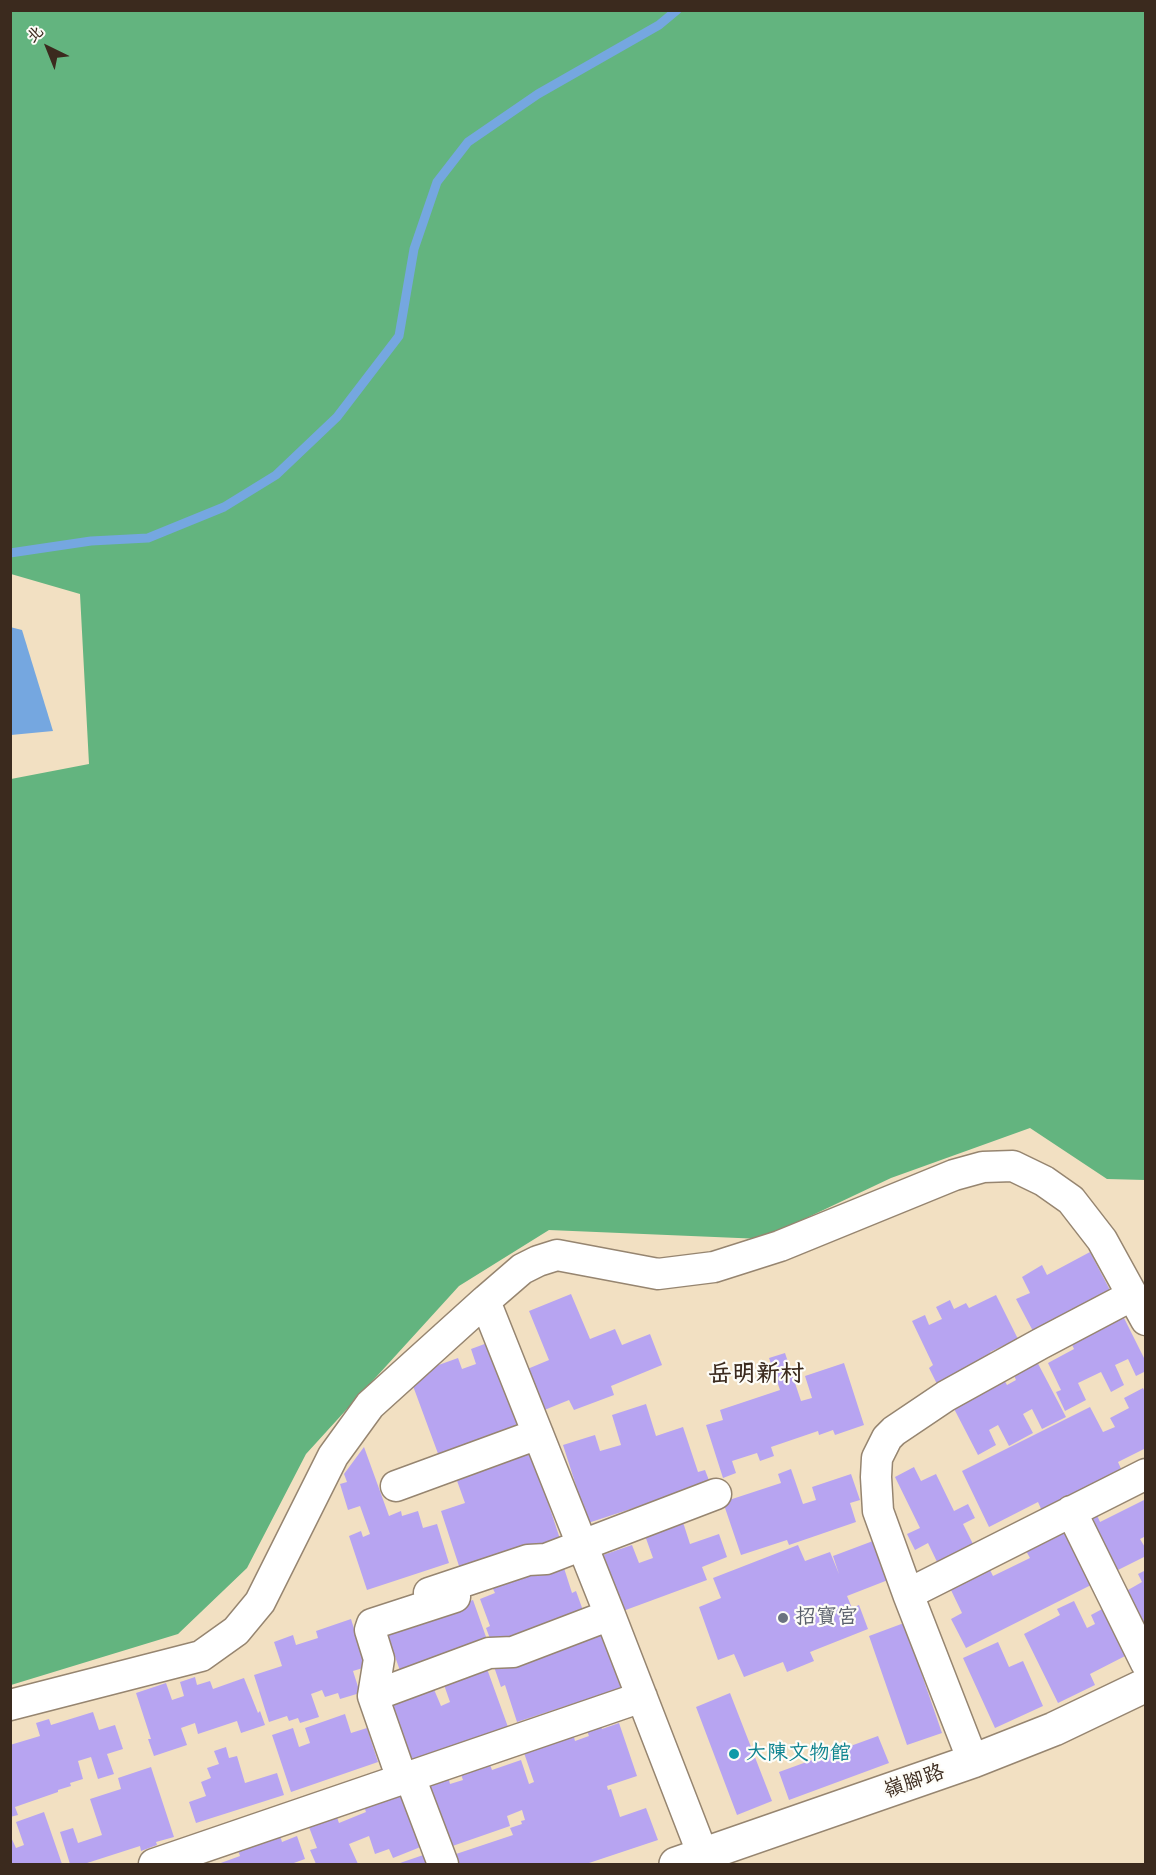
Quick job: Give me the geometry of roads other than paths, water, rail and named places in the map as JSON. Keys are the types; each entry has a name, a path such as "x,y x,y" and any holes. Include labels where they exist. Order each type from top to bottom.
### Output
{"street":[{"path":"10,1705 201,1656 236,1631 260,1602 333,1456 370,1405 484,1301 522,1269 538,1260 557,1255 658,1275 714,1267 780,1246 954,1175 983,1167 1013,1166 1044,1181 1071,1200 1102,1240 1139,1308 1040,1344 946,1396 894,1431 887,1438 877,1458 878,1511 973,1761"},
{"path":"484,1301 642,1696 690,1860"},
{"path":"396,1486 538,1434"},
{"path":"908,1594 1146,1474"},
{"path":"429,1593 528,1560 546,1559 716,1494"},
{"path":"1071,1512 1146,1663"},
{"path":"443,1864 373,1696 379,1659 370,1630 372,1624 487,1587"},
{"path":"373,1696 489,1653 513,1652 610,1615"},
{"name":"嶺腳路","path":"690,1860 973,1761 1054,1729 1146,1685"},
{"path":"166,1863 642,1696"}],"water":[{"path":"10,627 22,630 53,731 11,735"}],"waterway":[{"path":"10,553 91,541 148,538 224,507 276,475 337,417 399,336 414,249 437,182 468,142 538,94 659,25 677,10"}],"place":[{"name":"招寶宮","path":"783,1618"},
{"name":"大陳文物館","path":"734,1754"}],"district":[{"name":"岳明新村","path":"756,1375"}]}
